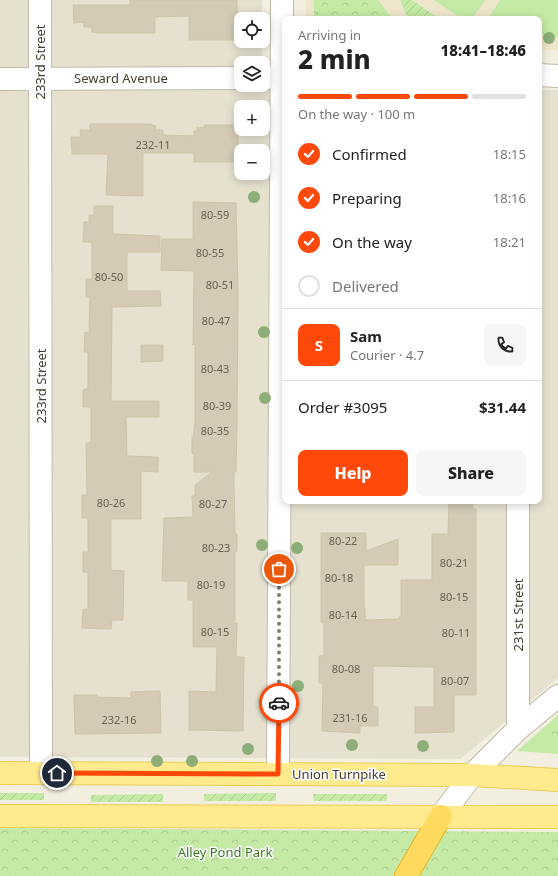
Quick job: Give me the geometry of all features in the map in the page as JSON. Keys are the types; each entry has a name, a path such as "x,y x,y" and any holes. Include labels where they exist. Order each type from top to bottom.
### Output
{"highway":[{"path":"406,876 441,816"}],"main road":[{"name":"Union Turnpike","path":"0,773 472,775 558,780"},
{"path":"0,816 558,817"}],"street":[{"name":"233rd Street","path":"40,0 41,773"},
{"path":"278,774 277,77 282,0"},
{"path":"542,76 558,76"},
{"name":"Seward Avenue","path":"0,79 234,78"},
{"name":"231st Street","path":"518,504 518,729"},
{"path":"441,816 472,775 518,729 558,696"}],"shaded area":[{"path":"0,0 262,0 262,12 234,12 234,48 262,48 262,56 234,56 234,92 270,92 270,90 282,90 282,504 542,504 542,90 558,90 558,678 460,759 0,757"},
{"path":"306,0 558,0 558,50 542,50 542,16 306,16"}],"green space":[{"path":"314,0 378,0 391,16 314,16"},
{"path":"400,0 412,0 436,16 407,16"},
{"path":"434,0 485,0 474,16 458,16"},
{"path":"500,0 558,0 558,37 542,35 542,16 490,16"},
{"path":"558,715 558,754 517,751"},
{"path":"558,726 558,741 547,740 547,735"},
{"path":"0,793 44,793 44,800 0,800"},
{"path":"276,793 276,801 204,801 204,794"},
{"path":"163,794 163,802 91,802 91,795"},
{"path":"313,794 387,794 387,801 314,801"},
{"name":"Alley Pond Park","path":"0,828 558,832 558,876 0,876"}],"building":[{"path":"130,0 237,0 237,12 234,12 234,40 189,40 189,16 155,17 155,33 96,33 92,32 92,27 84,27 84,22 74,23 73,5 130,5"},
{"path":"90,124 150,124 156,126 155,130 163,130 163,135 194,136 194,131 197,131 197,127 204,128 204,125 234,125 234,136 238,136 238,144 234,144 234,162 194,162 194,153 143,153 143,196 106,195 108,154 72,154 71,137 81,137 80,130 90,130"},
{"path":"193,202 236,203 238,293 236,472 234,472 235,534 237,534 237,551 235,551 235,624 237,623 236,657 244,657 243,731 189,730 189,691 216,692 217,647 193,647 193,600 188,600 188,581 162,581 164,518 193,517 192,496 195,496 195,485 212,472 194,472 194,454 192,454 192,436 193,437 195,423 195,344 193,345 194,271 161,270 162,239 193,239"},
{"path":"94,206 113,206 113,234 160,236 160,252 127,252 127,291 160,291 161,306 112,307 111,401 159,401 159,417 126,417 127,456 158,457 158,472 141,471 141,519 111,519 111,570 124,571 123,620 112,620 111,629 82,628 83,609 88,609 88,572 83,572 83,552 88,552 88,518 82,518 82,495 87,495 86,443 91,443 91,407 83,407 83,390 88,388 88,352 84,352 85,332 89,333 90,297 86,297 86,279 92,279 92,242 83,242 84,222 89,222 89,215 94,215"},
{"path":"141,345 163,345 163,361 141,362"},
{"path":"449,504 473,504 473,509 476,509 476,695 454,695 454,732 415,733 415,707 434,707 434,667 373,666 373,707 378,707 378,726 360,726 360,733 322,731 323,683 319,683 319,656 324,656 324,622 321,622 321,533 366,533 366,551 398,539 398,565 364,565 365,620 399,619 399,617 401,617 401,580 432,580 432,534 448,534"},
{"path":"160,691 161,733 75,734 74,695 97,695 97,697 131,698 131,692"}],"way so far":[{"path":"279,569 279,703"}],"route":[{"path":"57,773 278,774 279,703"}]}
